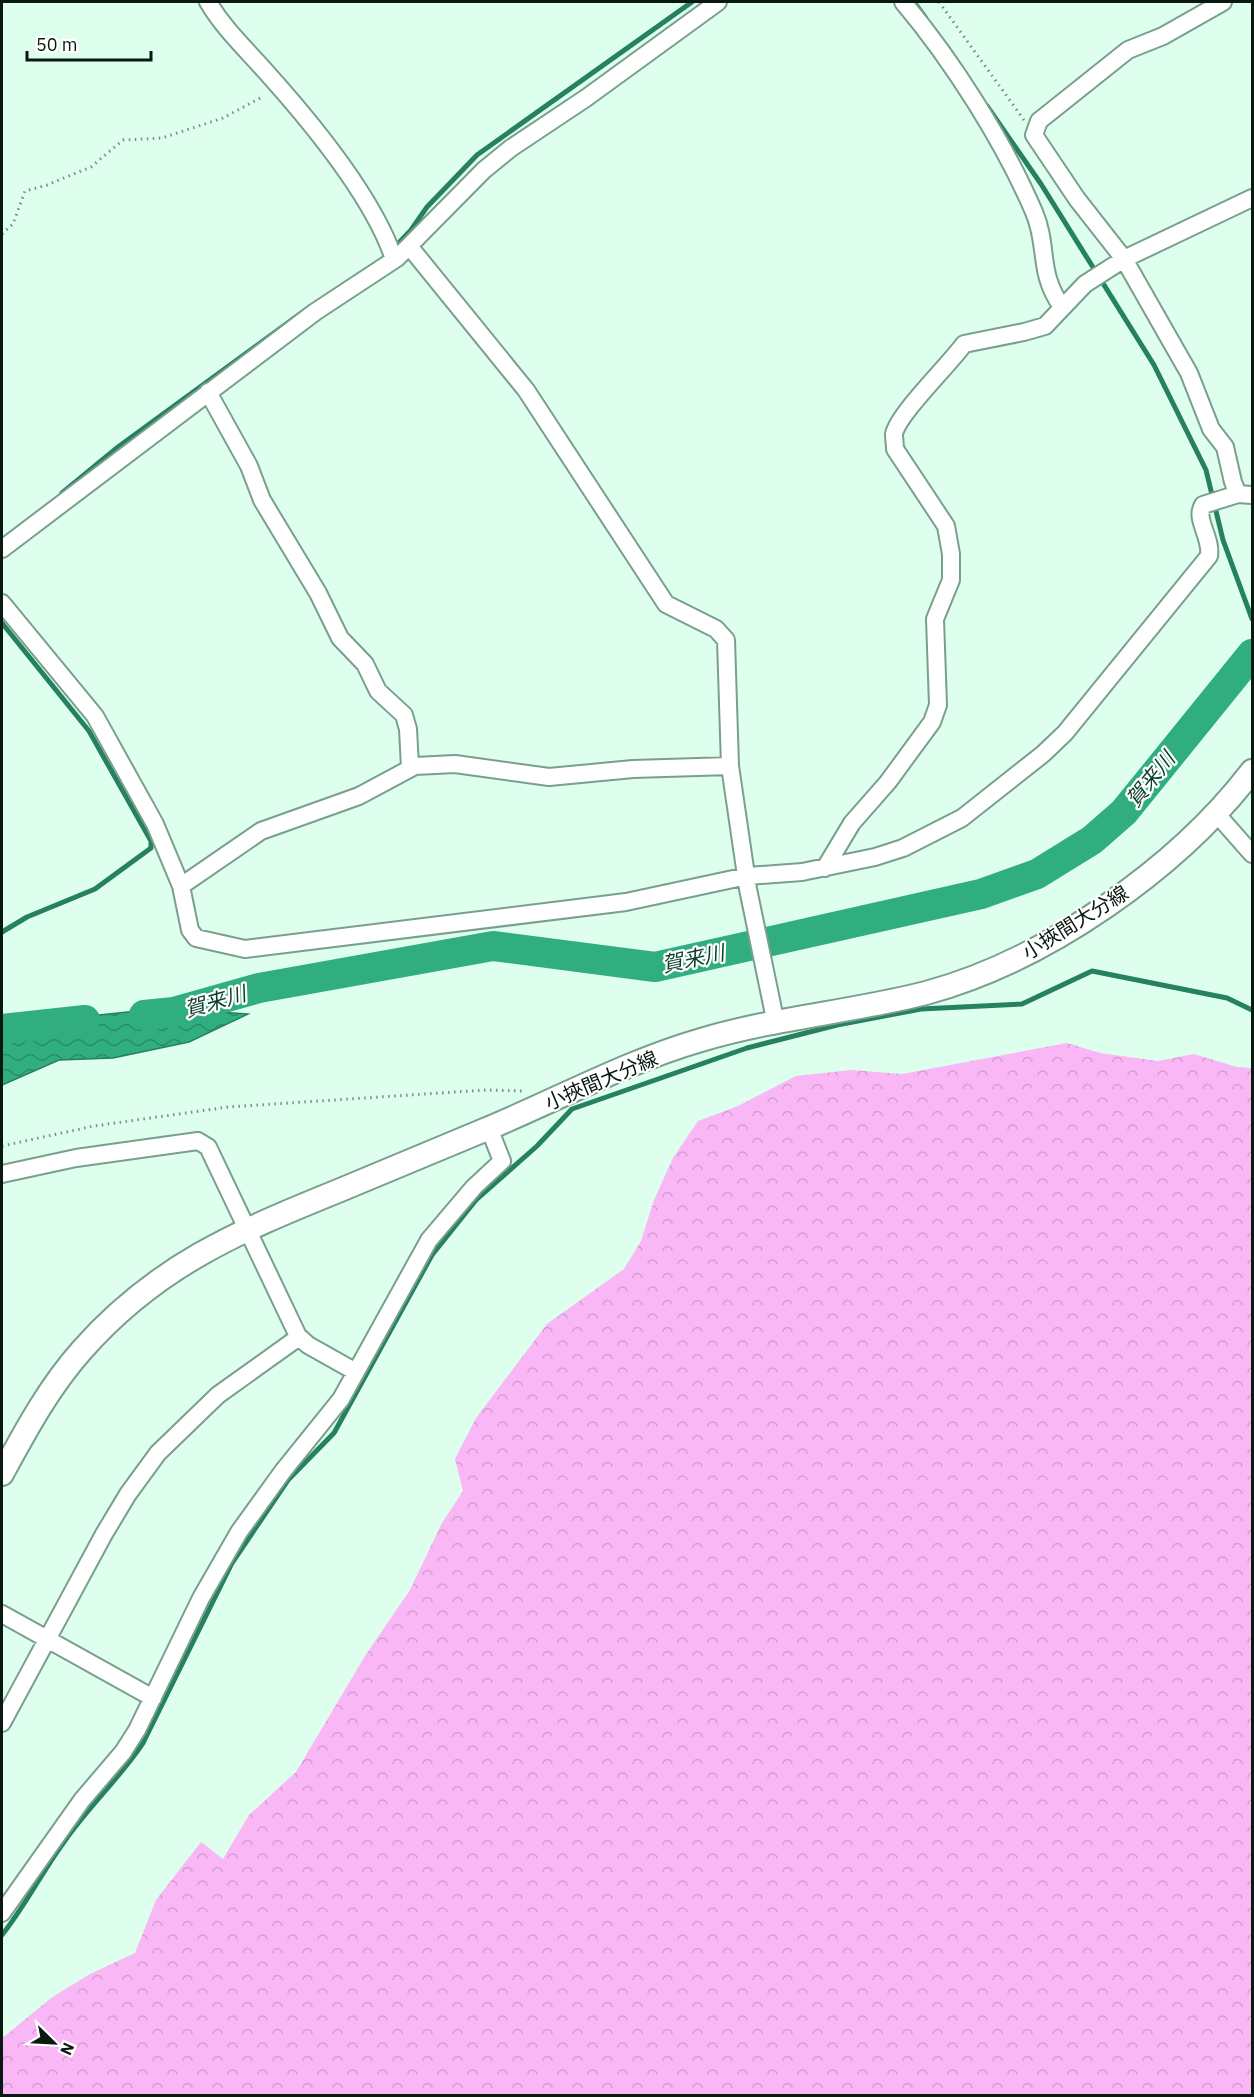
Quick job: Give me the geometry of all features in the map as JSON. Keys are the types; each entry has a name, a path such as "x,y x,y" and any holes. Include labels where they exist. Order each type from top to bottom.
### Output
{"main road":[{"name":"小挾間大分線","path":"2,1474 54,1385 80,1352 139,1294 171,1270 247,1229 489,1128 657,1054 721,1034 773,1013 926,993 973,978 1022,956 1062,935 1114,899 1168,856 1215,812 1252,771"}],"street":[{"path":"208,2 234,38 278,85 365,198 394,259"},
{"path":"2,549 315,312 394,259 484,170 718,2"},
{"path":"903,2 947,63 1017,174 1036,218 1050,290 1062,307"},
{"path":"1223,2 1162,36 1128,50 1039,121 1034,135 1077,199 1124,260 1189,373 1211,429 1225,447 1233,482 1245,494"},
{"path":"825,868 852,823 888,782 932,722 938,705 935,619 951,580 951,554 946,526 932,502 905,468 895,449 894,434 901,420 964,344 1045,326 1085,284 1124,260 1252,198"},
{"path":"409,246 526,390 666,604 716,629 726,640 730,766 748,883 773,1013"},
{"path":"208,392 249,466 262,500 313,584 340,638 365,664 378,691 404,715 408,729 410,767"},
{"path":"2,603 95,716 155,824 182,886 190,930 196,938 245,950 626,902 748,883 875,857 924,840 962,818 1043,754 1065,733 1209,556 1208,536 1200,515 1203,505 1245,494"},
{"path":"182,886 261,831 359,796 410,767 455,764 549,777 633,769 730,766"},
{"path":"1215,812 1252,854"},
{"path":"2,1913 82,1800 123,1752 153,1698 201,1598 239,1532 283,1470 328,1417 356,1372 429,1240 460,1202 502,1161 489,1128"},
{"path":"3,1175 93,1155 200,1141 208,1147 299,1337 308,1346 356,1372"},
{"path":"2,1724 116,1514 158,1453 218,1395 299,1337"},
{"path":"2,1614 153,1698"}],"path":[{"path":"939,2 1034,135"},
{"path":"2,234 13,224 25,191 48,185 91,167 123,140 162,138 223,118 256,102 278,85"},
{"path":"2,1146 94,1126 228,1107 475,1090 526,1091"}],"green space":[{"path":"1067,1043 1100,1053 1158,1061 1194,1054 1237,1067 1252,1068 1252,2095 2,2095 2,2036 5,2036 51,1998 90,1974 135,1953 156,1900 201,1842 223,1859 249,1815 296,1772 365,1656 410,1590 442,1523 463,1491 455,1459 476,1418 547,1324 624,1269 641,1241 654,1200 673,1158 698,1121 738,1106 796,1076 851,1070 902,1074"}],"water":[{"path":"165,1008 248,1014 189,1042 113,1058 59,1060 2,1085 2,1034 71,1018"}],"waterway":[{"path":"393,249 411,230 427,207 477,155 692,2"},
{"path":"914,2 925,17"},
{"path":"987,106 1041,184 1154,365 1206,470 1223,540 1252,619"},
{"path":"62,493 118,447 304,311"},
{"path":"2,623 89,731 151,841 151,848 95,889 27,917 2,932"},
{"name":"賀来川","path":"144,1015 174,1012 259,988 493,946 655,967 981,894 1037,874 1092,840 1124,812 1252,654"},
{"path":"2,1935 73,1829 143,1743 232,1563 288,1480 334,1433 432,1255 476,1200 537,1146 572,1109 747,1048 837,1025 921,1009 1022,1004 1092,971 1227,998 1252,1010"},
{"name":"賀来川","path":"2,1029 85,1020"}]}
